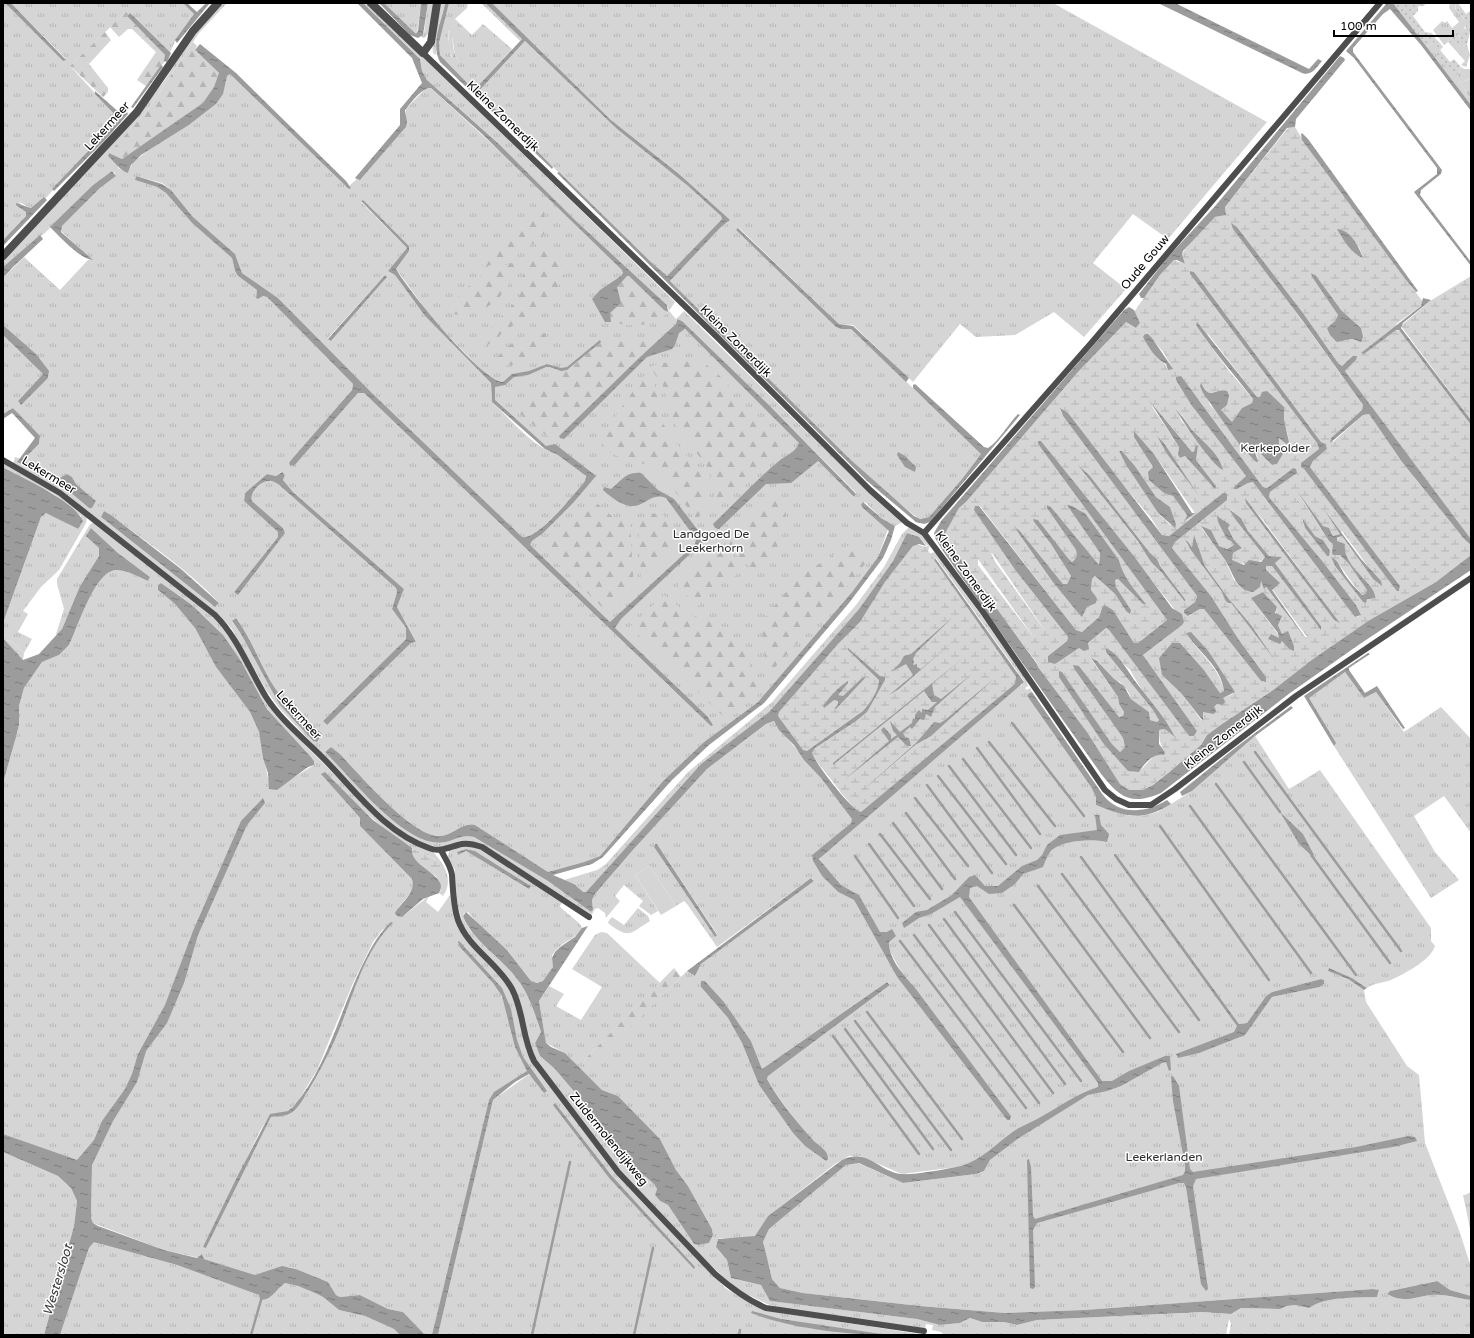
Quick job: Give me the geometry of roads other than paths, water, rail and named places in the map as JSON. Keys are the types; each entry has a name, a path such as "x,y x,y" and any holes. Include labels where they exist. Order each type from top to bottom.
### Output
{"street":[{"name":"Lekermeer","path":"3,256 137,112 193,31 218,3"},
{"path":"371,3 423,53 431,42 437,3"},
{"name":"Oude Gouw","path":"924,533 1102,330 1380,3"},
{"name":"Kleine Zomerdijk","path":"423,53 712,331 870,490 907,523 924,533 983,612 1105,790 1116,798 1130,805 1151,805 1296,696 1471,578"},
{"name":"Lekermeer","path":"3,460 60,493 215,615 230,633 266,697 286,722 384,821 412,841 430,849 441,850 464,844 482,847 589,917"},
{"name":"Zuidermolendijkweg","path":"441,850 452,874 451,888 458,920 475,947 489,960 511,988 519,1009 527,1046 534,1061 618,1172 715,1274 733,1290 752,1302 766,1308 924,1331"}],"water":[{"path":"5,3 11,3 66,60 63,61"},
{"path":"183,3 187,3 197,12 206,3 210,3 177,43 175,40 194,14"},
{"path":"357,3 363,3 420,59 422,71 427,80 500,145 575,220 667,305 668,312 664,310 629,276 627,276 617,287 621,303 610,313 611,322 605,322 592,299 600,290 621,276 623,273 622,270 481,133 431,88 428,88 420,93 405,110 407,122 406,127 360,180 355,178 400,125 400,109 422,83 412,58"},
{"path":"379,3 384,3 416,34 418,31 421,3 428,3 423,35 418,38 410,35"},
{"path":"445,3 449,3 439,43 440,55 474,90 522,39 485,3 492,3 611,120 679,174 730,220 720,228 670,281 851,460 914,516 920,519 929,517 962,479 981,454 913,388 913,385 915,384 984,447 988,448 992,445 1018,414 1020,415 930,522 924,524 916,522 867,481 557,173 559,172 667,276 722,219 721,216 688,186 617,129 525,41 478,92 553,167 552,169 440,62 437,55 436,40"},
{"path":"1158,3 1175,3 1309,69 1318,59 1322,61 1316,69 1311,72 1305,74 1302,73"},
{"path":"1387,3 1393,3 1471,105 1471,111 1421,45 1390,9 1383,14 1353,48 1353,52 1442,170 1441,174 1421,190 1420,195 1471,262 1471,266 1414,192 1437,174 1437,168 1354,58 1346,51"},
{"path":"130,13 171,53 167,62 164,61 165,55 127,16"},
{"path":"200,44 236,73 346,181 351,188 349,189 230,74 227,76 223,94 216,104 189,125 141,155 131,165 128,173 120,168 108,156 109,153 122,159 203,103 214,87 219,73 195,50"},
{"path":"1340,56 1345,60 1296,119 1295,127 1287,128 1225,207 1226,215 1215,217 1183,251 1182,254 1185,264 1174,260 1160,275 1144,298 1141,298 1139,294 1168,257 1216,205"},
{"path":"161,65 163,67 133,108 131,107"},
{"path":"95,91 121,114 127,112 128,114 104,141 54,191 52,189 117,121 118,118 95,94"},
{"path":"1302,133 1308,139 1418,291 1416,292 1406,280 1302,140"},
{"path":"112,171 116,176 100,188 62,226 61,232 93,260 88,259 70,247 50,227 93,185"},
{"path":"136,176 162,184 171,190 193,217 235,254 242,273 278,298 374,395 522,537 529,536 537,531 556,515 585,481 586,476 558,455 545,449 492,402 491,383 425,316 395,275 388,271 407,248 361,201 363,200 409,246 409,251 396,269 414,295 463,352 493,378 503,382 512,374 529,371 547,364 561,368 567,367 600,340 601,342 567,370 561,371 546,367 528,375 514,377 505,385 495,387 495,400 546,446 555,444 596,476 573,503 542,534 532,541 530,545 610,622 695,544 696,539 666,498 652,498 634,506 626,505 616,500 603,490 604,487 611,489 628,475 641,473 658,490 674,499 700,533 709,533 707,538 621,619 615,628 707,716 713,725 711,726 364,393 358,393 294,466 290,465 289,463 291,460 352,390 353,384 267,297 263,296 258,299 256,298 257,290 238,276 235,271 232,258 192,223 166,193 157,187 135,180"},
{"path":"44,197 47,200 3,246 3,240 26,216 26,212 16,205 16,203 31,208"},
{"path":"1231,223 1237,227 1303,313 1338,363 1342,366 1353,356 1357,356 1356,360 1345,371 1470,538 1471,545 1465,540 1402,462 1369,414 1363,415 1330,443 1331,438 1362,410 1363,405 1302,320 1233,229"},
{"path":"738,228 839,324 853,326 909,378 906,382 851,329 841,329 836,327 736,230"},
{"path":"1337,229 1346,232 1354,240 1363,258 1351,250"},
{"path":"40,235 43,239 3,278 3,267"},
{"path":"1190,271 1194,272 1321,442 1326,444 1327,449 1313,461 1310,467 1400,586 1399,591 1397,591 1301,467 1301,463 1319,449 1317,443 1190,274"},
{"path":"1311,273 1316,276 1341,310 1361,328 1363,337 1361,342 1352,339 1337,342 1330,335 1327,328 1335,321 1338,315 1312,277"},
{"path":"385,275 387,277 331,341 328,339"},
{"path":"1423,298 1431,300 1403,323 1401,328 1471,420 1471,425 1399,330 1396,330 1364,354 1361,353 1421,306"},
{"path":"1129,307 1134,310 1140,323 1136,328 1126,322 1078,372 966,502 959,508 944,535 948,544 963,562 1038,667 1087,732 1120,784 1129,790 1143,790 1153,785 1201,745 1207,735 1222,724 1273,690 1313,659 1368,621 1436,582 1471,555 1471,570 1357,646 1290,693 1161,793 1142,799 1128,798 1121,794 1115,790 1102,775 945,554 935,538 934,533 941,521 1124,310"},
{"path":"677,319 682,321 769,405 856,494 855,496 853,496 818,461 791,483 766,484 719,529 715,528 713,524 762,476 793,451 799,443 685,329 679,333 672,349 647,357 564,439 560,438 559,436 676,324"},
{"path":"1197,322 1257,397 1260,397 1262,392 1267,391 1284,407 1284,419 1290,447 1279,438 1279,444 1283,454 1277,464 1272,465 1258,451 1255,452 1258,462 1256,462 1239,444 1203,393 1200,386 1201,383 1204,389 1210,393 1227,391 1229,395 1227,405 1221,410 1232,422 1242,408 1252,403 1253,399 1216,353 1196,325"},
{"path":"3,325 37,355 49,371 48,378 21,405 18,401 43,374 3,335"},
{"path":"1145,334 1148,334 1152,338 1173,369 1168,370 1166,364 1153,352 1143,337"},
{"path":"1181,376 1263,487 1267,488 1293,468 1296,469 1297,473 1270,492 1269,497 1323,562 1356,605 1361,615 1355,617 1253,482 1234,489 1235,486 1246,476 1192,406 1176,380 1176,377"},
{"path":"1149,400 1192,452 1194,451 1196,445 1198,446 1196,460 1216,486 1215,489 1185,456 1180,458 1178,455 1179,447"},
{"path":"13,408 40,436 39,444 23,460 38,469 38,473 17,462 35,438 12,413 3,419 3,414"},
{"path":"1060,408 1068,413 1162,535 1169,536 1223,493 1227,494 1227,500 1175,542 1172,548 1211,596 1239,640 1266,677 1266,682 1261,681 1204,609 1200,609 1188,616 1184,613 1184,610 1195,602 1197,596 1063,416"},
{"path":"1176,410 1218,458 1223,470 1205,452"},
{"path":"1134,431 1154,454 1192,513 1195,513 1185,521 1187,515 1173,496 1164,493 1149,480 1148,472 1153,467 1134,437"},
{"path":"1157,436 1164,443 1199,496 1167,454"},
{"path":"1038,441 1041,441 1133,555 1172,608 1182,614 1184,622 1182,625 1143,655 1197,731 1194,736 1189,736 1106,628 1088,643 1089,649 1084,651 1079,648 1055,664 1048,662 1048,656 1067,641 1068,637 1016,571 974,510 975,506 979,506 1076,630 1082,632 1099,617 1104,605 1113,610 1134,643 1138,643 1167,620 1038,444"},
{"path":"1119,451 1122,451 1135,466 1156,497 1170,507 1176,524 1175,528 1158,513 1126,465"},
{"path":"898,452 905,456 916,467 915,472 905,467 897,455"},
{"path":"1078,465 1090,476 1150,553 1157,559 1160,566 1185,599 1185,602 1162,573 1151,562 1139,543"},
{"path":"3,467 59,498 78,513 83,521 78,529 46,513 41,517 3,623"},
{"path":"282,472 285,475 283,480 293,492 404,589 397,607 416,642 411,643 327,725 323,721 406,639 406,628 392,609 397,592 396,588 278,484 271,481 262,483 256,488 252,494 252,501 283,528 285,533 238,595 234,592 278,537 278,532 244,501 245,493 267,474 276,476"},
{"path":"49,474 60,478 67,474 72,477 76,484 96,501 92,508 89,508 64,487 49,478"},
{"path":"1297,491 1323,526 1329,528 1333,536 1340,534 1323,508 1361,559 1381,581 1382,586 1373,579 1342,536 1337,538 1337,541 1345,544 1345,552 1348,560 1371,587 1375,598 1367,599 1366,603 1363,602 1335,566 1331,557 1337,561 1349,581 1357,590 1362,595 1365,594 1367,590 1349,564 1340,555 1333,555 1333,544 1329,541"},
{"path":"1245,498 1340,623 1334,620 1246,503"},
{"path":"863,502 881,518 895,526 883,558 849,603 764,703 709,745 672,780 603,857 592,864 553,875 574,884 583,892 586,892 701,764 769,712 859,609 893,561 907,533 919,537 926,546 919,544 913,546 885,582 860,622 838,644 779,712 778,716 803,750 807,751 863,711 876,692 879,680 848,650 848,648 880,676 885,677 885,680 867,712 815,748 812,753 842,796 856,810 861,812 1015,684 1016,677 934,560 935,558 1024,682 819,859 841,885 859,895 880,932 887,932 892,929 896,936 889,942 889,948 897,965 1011,1116 1010,1120 1007,1120 897,977 854,900 838,892 822,876 813,861 812,855 851,823 852,819 821,778 804,760 794,745 779,730 774,721 766,724 707,769 595,894 592,900 593,910 591,912 548,881 474,837 468,836 438,843 418,837 404,829 375,804 325,752 331,747 340,754 400,815 414,826 427,833 443,836 461,827 475,825 548,872 600,856 663,781 704,742 758,702 853,591 878,557 889,531 863,508 861,505"},
{"path":"1047,505 1051,507 1099,565 1100,553 1067,505 1085,513 1119,560 1126,578 1146,604 1143,604 1118,579 1115,580 1116,587 1131,610 1130,614 1126,611 1115,594 1095,576 1092,579 1091,590 1097,598 1096,603 1087,607 1082,617 1078,613 1052,581 1016,528 1063,584 1067,584 1071,576 1033,519 1038,520 1072,562 1076,557 1076,550 1047,508"},
{"path":"1229,509 1241,518 1248,531 1269,556 1282,557 1275,563 1321,626 1321,630 1272,566 1266,566 1266,570 1280,583 1272,590 1307,640 1266,587 1264,589 1261,581 1260,587 1253,592 1247,591 1239,585 1225,560 1201,526 1211,530 1219,546 1227,549 1234,545 1227,539 1218,522 1217,516 1230,525 1228,528 1234,540 1242,548 1233,553 1232,560 1244,565 1249,560 1261,562 1265,557"},
{"path":"104,511 181,569 219,603 215,607 101,517"},
{"path":"1302,518 1315,536 1323,540 1330,551 1329,556 1327,556 1305,528"},
{"path":"91,528 118,553 150,577 148,581 123,571 115,570 107,573 100,580 82,614 69,645 59,655 42,662 24,688 19,706 19,725 3,783 3,638 23,660 39,654 62,629 80,586 99,556 99,548 86,536"},
{"path":"1194,535 1205,566 1229,599 1251,625 1277,663 1231,603 1228,603 1225,600 1222,592 1190,549 1185,539 1192,547"},
{"path":"161,583 192,605 223,635 241,661 267,709 311,757 314,761 314,765 308,767 277,790 269,789 268,773 263,758 259,732 250,712 216,667 195,628 175,604 158,590 158,585"},
{"path":"1263,592 1277,607 1275,613 1282,616 1278,625 1282,634 1288,631 1294,646 1294,651 1289,649 1282,641 1280,644 1268,639 1271,634 1279,638 1278,633 1251,598"},
{"path":"954,616 916,653 913,659 913,665 917,664 917,667 921,669 957,638 899,689 889,695 913,675 906,664 891,672 900,663 904,656 911,654"},
{"path":"236,618 277,691 293,708 322,734 317,742 313,741 279,704 241,634 232,621"},
{"path":"1191,632 1209,652 1235,692 1223,698 1225,701 1223,705 1217,704 1214,707 1216,711 1214,714 1203,712 1203,721 1181,693 1162,675 1159,658 1172,643 1180,643 1204,670 1220,693 1224,691 1219,674 1186,633"},
{"path":"1106,648 1112,652 1124,665 1162,716 1175,737 1165,729 1159,730 1159,744 1165,752 1164,755 1153,757 1139,772 1128,771 1103,743 1059,677 1059,671 1062,672 1112,744 1120,752 1125,747 1123,738 1073,665 1079,666 1119,717 1123,716 1124,712 1119,704 1118,697 1091,658 1097,661 1114,679 1124,686 1131,699 1149,712 1150,720 1157,722 1159,720 1153,710 1106,652"},
{"path":"1368,653 1370,654 1349,668 1349,670 1365,693 1377,686 1405,728 1403,729 1376,692 1364,698 1345,672 1309,698 1336,743 1334,746 1304,696"},
{"path":"967,655 932,684 934,695 941,699 972,674 935,707 931,717 926,714 924,720 920,719 912,729 910,727 903,733 905,737 909,738 911,746 907,746 898,737 844,780 889,741 881,730 884,727 891,735 891,739 897,735 893,731 890,721 900,732 912,723 913,718 915,719 915,715 919,710 922,713 922,709 928,710 937,702 932,702 924,691 833,765 833,763"},
{"path":"866,677 836,709 835,708 838,701 834,700 824,708 823,706 837,689 848,681 838,695 843,696 862,678"},
{"path":"995,678 931,736 915,745 855,797 916,743 934,722 940,723 945,720"},
{"path":"1032,692 1103,795 1110,802 1125,809 1134,810 1151,808 1167,800 1171,804 1161,810 1134,816 1125,815 1096,805 1096,797 1091,787 1028,697 1028,694"},
{"path":"1291,706 1293,708 1255,736 1192,791 1182,796 1180,792"},
{"path":"325,772 373,820 412,848 413,855 417,861 439,881 441,887 439,893 423,899 402,917 397,916 395,913 408,897 412,889 412,879 360,826 360,818 321,774"},
{"path":"263,798 265,803 247,825 198,935 184,983 167,1023 146,1051 137,1082 113,1121 92,1165 91,1218 93,1223 98,1226 164,1250 197,1258 202,1254 204,1259 255,1275 282,1266 296,1269 328,1282 336,1295 340,1297 360,1295 388,1309 403,1312 425,1335 400,1335 394,1329 365,1316 339,1310 323,1297 298,1286 285,1283 270,1297 260,1300 259,1295 177,1265 94,1242 89,1248 60,1335 44,1335 74,1226 77,1201 71,1188 58,1176 3,1152 3,1134 77,1160 94,1140 102,1121 125,1089 132,1074 138,1054 165,1005 193,931 241,821"},
{"path":"1280,812 1303,834 1314,855 1312,856 1299,844"},
{"path":"1095,815 1099,815 1101,825 1109,834 1107,842 1085,840 1061,845 1054,848 1050,852 1043,867 1023,874 1015,884 1002,893 989,894 977,886 970,888 969,897 1102,1081 1112,1081 1129,1071 1165,1056 1170,1056 1171,1070 1169,1071 1166,1062 1162,1063 1121,1086 1088,1095 1019,1138 990,1160 984,1171 976,1174 903,1183 859,1163 846,1165 769,1229 763,1242 772,1279 780,1288 803,1293 920,1306 1005,1313 1084,1310 1373,1289 1379,1290 1377,1297 1324,1301 1309,1308 1295,1305 1280,1309 1241,1308 1231,1314 1203,1312 1037,1320 1017,1325 1004,1322 982,1322 970,1318 960,1323 940,1325 917,1319 770,1301 761,1285 731,1278 727,1260 716,1247 718,1239 755,1236 768,1216 842,1160 859,1156 893,1172 901,1174 928,1172 965,1165 981,1157 1017,1129 1075,1097 1098,1087 1098,1083 960,897 931,914 919,918 904,928 902,923 916,912 927,910 952,895 969,877 975,875 985,886 998,886 1022,866 1037,860 1042,855 1047,845 1060,835 1097,830"},
{"path":"655,844 657,844 717,935 715,937 654,847"},
{"path":"466,849 475,851 531,886 529,889 466,851 458,855 457,852"},
{"path":"1114,854 1116,854 1239,1024 1247,1023 1266,996 1272,992 1321,979 1324,980 1324,984 1320,987 1272,997 1245,1035 1199,1053 1178,1058 1176,1054 1234,1032 1237,1026"},
{"path":"811,878 814,881 701,964 695,976 687,971"},
{"path":"466,912 507,950 531,981 537,983 543,981 553,967 552,958 555,952 575,937 582,928 588,926 539,1001 546,1043 551,1047 565,1053 602,1090 618,1096 660,1139 676,1170 688,1186 712,1229 713,1235 709,1243 699,1245 694,1244 668,1205 660,1201 655,1195 657,1189 654,1184 639,1171 630,1172 617,1158 596,1117 554,1068 540,1056 535,1043 541,1032 525,991 510,971 473,934 463,916"},
{"path":"391,922 393,923 382,935 366,963 335,1040 312,1085 295,1110 285,1116 271,1117 206,1248 203,1247 270,1114 288,1111 293,1107 314,1076 331,1041 363,963 377,939"},
{"path":"459,941 502,988 511,1009 517,1040 523,1057 547,1091 544,1093 529,1074 515,1082 493,1100 438,1335 432,1335 489,1100 494,1092 527,1071 515,1047 502,996 493,983 460,947"},
{"path":"1329,968 1352,978 1367,988 1364,990 1348,979 1328,971"},
{"path":"701,981 705,981 724,1002 751,1041 762,1069 887,982 890,985 768,1076 767,1079 789,1111 814,1141 825,1151 828,1156 826,1161 805,1146 793,1133 759,1085 742,1043 728,1018 701,987"},
{"path":"1173,1076 1179,1086 1190,1169 1193,1172 1356,1147 1408,1136 1415,1137 1417,1141 1393,1147 1196,1179 1193,1186 1208,1289 1206,1291 1201,1284 1186,1187 1184,1183 1179,1183 1037,1223 1033,1230 1035,1287 1033,1289 1030,1288 1027,1160 1029,1159 1031,1167 1033,1216 1035,1219 1183,1175 1185,1165 1173,1101 1171,1077"},
{"path":"555,1103 611,1175 695,1267 694,1269 610,1179 553,1105"},
{"path":"1437,1281 1450,1290 1471,1296 1471,1300 1433,1295 1401,1299 1387,1294 1390,1291"},
{"path":"752,1311 781,1319 888,1335 855,1334 800,1327 751,1313"}],"waterway":[{"path":"1012,723 1084,816"},
{"path":"989,742 1055,826"},
{"path":"977,748 1040,834"},
{"path":"1255,752 1401,951"},
{"path":"963,759 1031,848"},
{"path":"1244,762 1280,812"},
{"path":"949,766 1016,855"},
{"path":"938,776 1006,864"},
{"path":"1216,784 1356,975"},
{"path":"927,785 992,873"},
{"path":"915,798 968,866"},
{"path":"1190,806 1311,973"},
{"path":"906,813 955,879"},
{"path":"893,823 942,889"},
{"path":"1160,826 1269,980"},
{"path":"880,834 930,899"},
{"path":"869,844 914,906"},
{"path":"855,856 898,918"},
{"path":"1312,856 1390,963"},
{"path":"1081,857 1199,1020"},
{"path":"1062,874 1179,1032"},
{"path":"1038,886 1150,1038"},
{"path":"1014,905 1123,1052"},
{"path":"955,912 1081,1081"},
{"path":"944,919 1065,1084"},
{"path":"929,925 1053,1093"},
{"path":"914,935 1039,1103"},
{"path":"900,941 1026,1108"},
{"path":"867,1012 962,1139"},
{"path":"855,1021 951,1150"},
{"path":"845,1029 933,1149"},
{"path":"833,1036 919,1154"},
{"path":"532,1335 570,1162"},
{"path":"634,1335 653,1248"},
{"path":"251,1335 261,1300"},
{"path":"739,1335 740,1330"}],"park label":[{"name":"Kerkepolder","path":"1275,448"},
{"name":"Landgoed De Leekerhorn","path":"711,541"},
{"name":"Leekerlanden","path":"1164,1157"}],"water label":[{"name":"Westersloot","path":"58,1280"}]}
